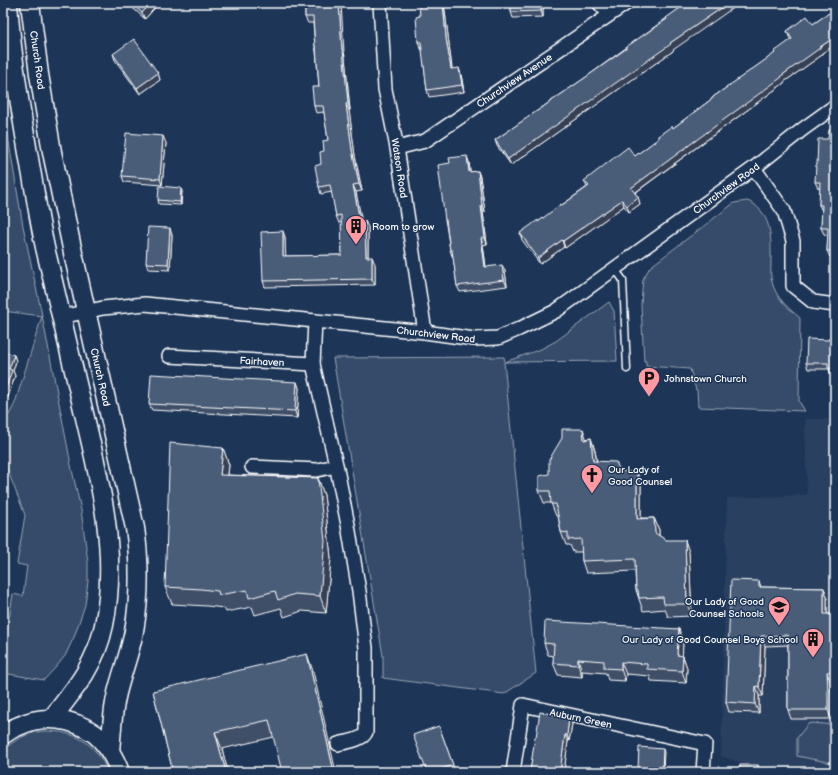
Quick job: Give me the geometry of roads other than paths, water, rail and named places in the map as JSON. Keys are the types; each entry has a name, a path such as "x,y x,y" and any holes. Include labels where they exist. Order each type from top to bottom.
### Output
{"main road":[{"path":"8,3 21,115 47,257 93,452 104,505 109,549 108,599 99,644 91,663 81,680 52,718"},
{"name":"Church Road","path":"30,3 38,66 52,152 73,253 135,528 138,548 138,603 135,625 117,693 113,714 110,751"},
{"path":"3,735 7,731 29,721 52,718 76,723 95,734 110,751 120,772"}],"street":[{"name":"Watson Road","path":"380,3 385,89 397,148 425,332"},
{"path":"600,3 609,14"},
{"name":"Churchview Avenue","path":"397,148 425,141 626,3"},
{"name":"Churchview Road","path":"61,317 103,308 145,304 425,332 474,339 498,338 556,311 754,168 835,106"},
{"path":"754,168 784,211 793,241 793,286 813,302 835,305"},
{"path":"315,321 313,364 350,532 366,648 366,732 355,740 338,744"},
{"name":"Fairhaven","path":"169,356 313,364"},
{"path":"252,467 317,470 336,466"},
{"path":"300,481 305,469"},
{"name":"Auburn Green","path":"513,772 523,705 705,744 703,772"}],"lane":[{"path":"615,269 623,280 627,369"}],"place":[{"name":"Room to grow","path":"356,246"},
{"name":"Johnstown Church","path":"649,398"},
{"name":"Our Lady of Good Counsel","path":"592,494"},
{"name":"Our Lady of Good Counsel Schools","path":"779,626"},
{"name":"Our Lady of Good Counsel Boys School","path":"813,658"}]}
